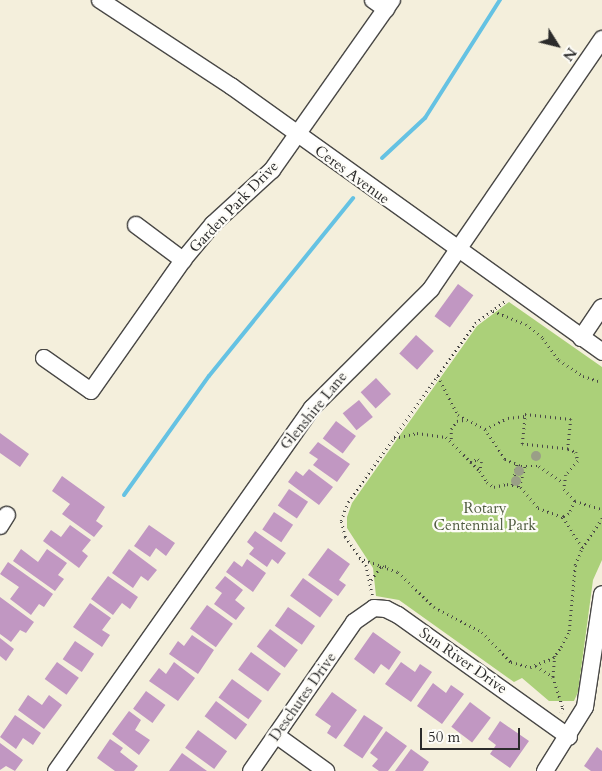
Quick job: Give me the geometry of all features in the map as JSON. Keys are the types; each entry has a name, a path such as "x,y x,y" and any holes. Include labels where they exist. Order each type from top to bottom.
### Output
{"street":[{"name":"Ceres Avenue","path":"100,0 231,86 346,171 602,352"},
{"name":"Garden Park Drive","path":"44,358 91,391 184,260 213,224 272,170 298,135 384,3"},
{"name":"Glenshire Lane","path":"56,771 312,408 352,365 412,311 459,250 602,39"},
{"path":"136,225 184,260"},
{"path":"581,338 602,307"},
{"path":"545,771 570,737 585,707 590,689 602,594"},
{"name":"Deschutes Drive","path":"251,771 354,622 374,608"},
{"name":"Sun River Drive","path":"374,608 386,609 398,615 570,737"},
{"path":"276,735 326,771"}],"path":[{"path":"374,608 366,566 345,537 341,521 348,502 476,323 503,304 513,289"},
{"path":"493,311 526,324 542,338 559,360 584,376 602,382"},
{"path":"438,376 449,403 466,420 484,429 495,449 517,464 539,466 563,482"},
{"path":"484,429 508,418 525,416 571,419 568,449"},
{"path":"525,416 522,444 568,449 576,452 578,461 563,482 564,489 575,501 602,509"},
{"path":"451,440 451,429 457,421 466,420"},
{"path":"393,438 428,433 451,440 494,487 519,486 538,508 563,517 582,548"},
{"path":"470,462 478,459 482,462 480,471"},
{"path":"512,485 517,464"},
{"path":"519,486 525,466"},
{"path":"514,474 522,476"},
{"path":"563,517 569,514 575,501"},
{"path":"563,708 553,678 555,655 569,630 572,580 582,548 602,518"},
{"path":"358,557 388,566 434,607 482,632 511,662 520,666 536,666 555,655"},
{"path":"370,580 380,567 388,566"},
{"path":"536,666 553,678"}],"green space":[{"name":"Rotary Centennial Park","path":"509,302 602,367 602,560 593,580 578,692 574,701 549,701 522,678 514,682 399,600 376,596 373,568 347,528 347,517 352,503 477,326"}],"building":[{"path":"458,284 473,295 450,328 434,316"},
{"path":"416,335 434,351 417,370 399,354"},
{"path":"376,378 391,394 376,408 361,392"},
{"path":"359,400 373,417 357,430 343,413"},
{"path":"336,421 356,436 343,454 323,439"},
{"path":"0,433 29,454 20,467 0,453"},
{"path":"318,442 350,464 337,482 313,465 318,459 309,453"},
{"path":"309,469 333,487 319,505 288,482 296,471 303,476"},
{"path":"62,476 105,507 96,521 103,526 94,537 62,514 70,504 52,491"},
{"path":"289,489 308,502 297,518 278,506"},
{"path":"274,512 293,525 281,542 262,529"},
{"path":"70,525 91,540 82,551 88,556 79,568 43,541 51,530 61,537"},
{"path":"149,525 175,543 166,556 156,548 150,557 134,546"},
{"path":"255,531 286,553 278,564 272,559 267,567 249,554 254,548 247,542"},
{"path":"328,548 350,564 339,580 346,585 338,596 308,575"},
{"path":"21,549 38,562 47,549 67,563 58,575 64,579 55,591 13,561"},
{"path":"129,549 157,570 148,581 141,576 133,588 112,573"},
{"path":"247,559 266,573 253,592 226,572 234,561 242,567"},
{"path":"8,562 53,594 44,607 39,604 31,615 10,599 19,587 0,574"},
{"path":"108,576 138,597 130,609 122,603 113,615 91,599"},
{"path":"225,576 243,590 235,600 245,608 236,620 214,604 222,593 215,588"},
{"path":"303,578 333,600 320,618 290,596"},
{"path":"0,597 34,622 26,633 20,630 11,642 0,634"},
{"path":"90,603 111,618 102,630 110,635 102,647 73,627"},
{"path":"207,605 233,624 216,647 190,628"},
{"path":"288,607 315,626 302,645 275,626"},
{"path":"270,629 298,650 285,668 257,647"},
{"path":"373,632 401,652 389,670 381,664 374,674 354,659"},
{"path":"192,635 214,650 198,674 169,654 178,641 184,646"},
{"path":"0,638 14,649 6,661 0,656"},
{"path":"75,641 94,654 82,672 63,659"},
{"path":"251,652 281,674 268,692 238,670"},
{"path":"57,662 79,678 66,695 45,679"},
{"path":"174,662 195,678 178,701 149,681 159,668 166,674"},
{"path":"401,662 415,672 420,664 432,672 411,702 385,684"},
{"path":"232,679 262,701 248,719 218,698"},
{"path":"433,683 446,693 451,685 464,694 442,724 417,706"},
{"path":"146,691 165,705 152,723 133,709"},
{"path":"332,692 357,710 336,739 327,733 331,726 315,715"},
{"path":"28,695 42,705 49,695 62,705 44,729 18,710"},
{"path":"216,701 247,724 236,740 205,716"},
{"path":"470,702 491,718 472,742 451,727"},
{"path":"129,711 141,720 135,730 150,740 139,755 112,734"},
{"path":"15,715 41,733 33,745 23,738 16,749 0,737"},
{"path":"364,715 383,728 362,759 343,746"},
{"path":"500,721 529,741 510,768 490,754 496,745 488,739"},
{"path":"198,730 227,751 214,769 185,748"},
{"path":"386,731 407,746 388,771 379,771 372,766 378,759 370,753"},
{"path":"110,739 123,748 120,752 138,766 134,771 115,771 97,758"},
{"path":"0,743 23,760 15,771 6,766 0,770"},
{"path":"597,747 602,751 602,771 591,771 584,766"},
{"path":"411,749 429,762 423,771 395,771"},
{"path":"182,753 207,771 169,771"}],"waterway":[{"path":"382,158 425,118 500,0"},
{"path":"124,495 209,376 353,198"}]}
